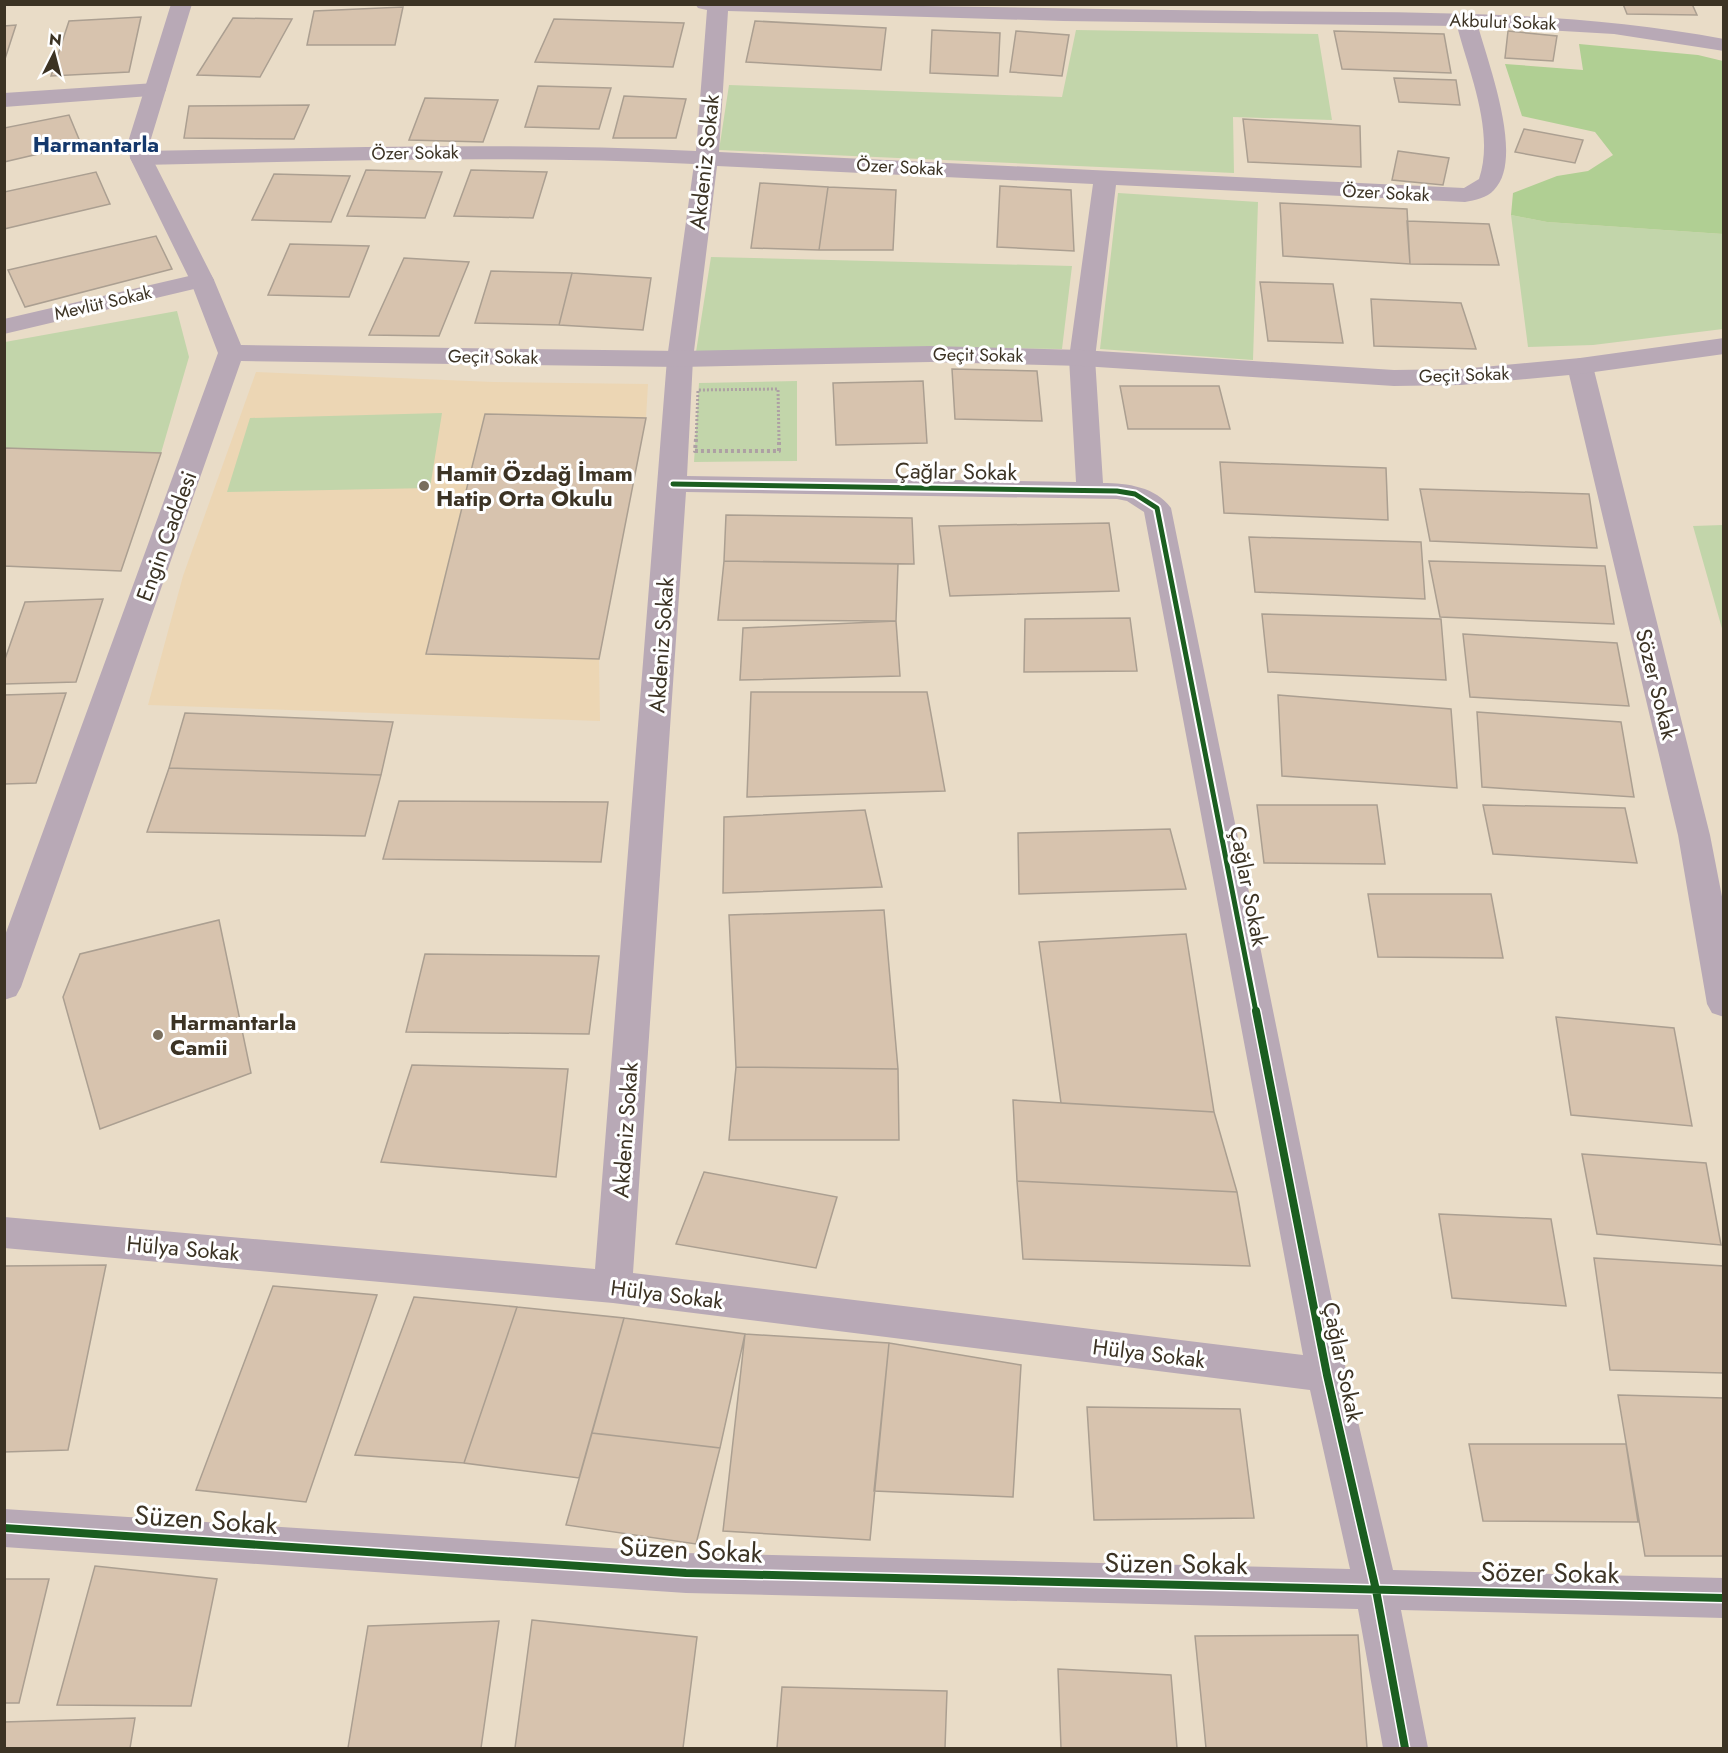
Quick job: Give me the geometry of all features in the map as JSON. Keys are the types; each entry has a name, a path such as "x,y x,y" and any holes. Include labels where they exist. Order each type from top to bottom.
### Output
{"street":[{"name":"Akbulut Sokak","path":"705,4 1135,17 1568,24 1635,31 1724,45"},
{"path":"187,5 155,90 139,142 141,158 202,280 231,353"},
{"name":"Akdeniz Sokak","path":"613,1287 673,484 680,359 707,157 718,5"},
{"name":"Özer Sokak","path":"141,158 457,152 707,157 1445,196 1465,195 1481,191 1491,179 1495,161 1494,132 1466,21"},
{"path":"4,100 155,90"},
{"path":"1090,491 1082,358 1105,178"},
{"name":"Mevlüt Sokak","path":"4,327 202,280"},
{"name":"Geçit Sokak","path":"231,353 680,359 930,354 1082,358 1394,378 1504,375 1724,346"},
{"name":"Engin Caddesi","path":"4,987 16,923 231,353"},
{"name":"Sözer Sokak","path":"1580,366 1694,835 1724,1004"},
{"name":"Çağlar Sokak","path":"673,484 1090,491 1135,494 1157,508 1327,1375 1376,1590 1405,1749"},
{"name":"Hülya Sokak","path":"4,1232 613,1287 1327,1375"},
{"name":"Süzen Sokak","path":"4,1528 686,1573 1376,1590"},
{"name":"Sözer Sokak","path":"1376,1590 1724,1598"}],"path":[{"path":"778,389 779,451 695,451 698,390 778,389"}],"shaded area":[{"name":"Hamit Özdağ İmam Hatip Orta Okulu","path":"256,372 493,382 648,384 646,418 599,659 600,721 148,705 183,576"}],"green space":[{"path":"1076,30 1318,34 1332,120 1233,117 1234,173 719,150 729,85 1062,97"},
{"path":"1579,44 1698,55 1723,61 1723,234 1547,222 1511,215 1513,193 1557,176 1588,171 1613,155 1595,132 1522,116 1505,64 1583,70"},
{"path":"1118,193 1258,202 1253,360 1100,349"},
{"path":"1511,215 1547,222 1723,234 1723,329 1593,345 1528,347"},
{"path":"711,257 1072,266 1062,349 914,347 696,352"},
{"path":"177,311 189,357 161,453 5,449 5,342"},
{"path":"797,381 797,461 694,462 699,383"},
{"path":"442,413 430,488 227,492 250,418"},
{"path":"1724,525 1723,632 1693,526"}],"building":[{"path":"1623,4 1692,4 1697,15 1627,14"},
{"path":"403,7 395,45 307,45 314,11"},
{"path":"141,17 129,72 51,76 69,21"},
{"path":"233,18 292,19 260,77 197,75"},
{"path":"554,19 684,23 673,67 535,62"},
{"path":"755,21 886,28 881,70 746,62"},
{"path":"16,25 4,62 4,26"},
{"path":"932,30 1000,33 998,76 930,73"},
{"path":"1016,31 1069,35 1062,76 1010,72"},
{"path":"1334,31 1444,34 1451,73 1342,69"},
{"path":"1508,31 1557,36 1553,61 1505,58"},
{"path":"1394,78 1456,80 1460,105 1399,102"},
{"path":"538,86 611,88 599,129 525,127"},
{"path":"624,96 686,99 676,138 613,138"},
{"path":"425,98 498,100 483,142 409,140"},
{"path":"309,105 294,139 184,138 189,106"},
{"path":"69,115 81,144 4,162 4,128"},
{"path":"1243,119 1360,126 1361,167 1248,162"},
{"path":"1524,129 1583,140 1575,163 1515,152"},
{"path":"1398,151 1449,158 1443,185 1392,180"},
{"path":"366,170 442,172 425,218 347,216"},
{"path":"471,170 547,172 533,218 454,216"},
{"path":"96,172 110,204 4,229 4,192"},
{"path":"274,174 350,176 331,222 252,220"},
{"path":"760,183 828,187 819,250 751,248"},
{"path":"1000,186 1071,190 1074,251 997,247"},
{"path":"828,187 896,190 893,250 819,250"},
{"path":"1280,203 1407,209 1410,264 1283,256"},
{"path":"1407,221 1489,224 1499,265 1410,264"},
{"path":"156,236 172,269 25,307 8,270"},
{"path":"290,244 369,246 349,297 268,295"},
{"path":"404,258 469,262 439,336 369,335"},
{"path":"491,271 572,273 559,325 475,323"},
{"path":"572,273 651,278 643,330 559,325"},
{"path":"1260,282 1333,284 1343,343 1268,341"},
{"path":"1371,299 1461,303 1476,349 1374,346"},
{"path":"952,369 1037,371 1042,421 955,419"},
{"path":"923,381 927,443 836,445 833,383"},
{"path":"1120,386 1219,386 1230,429 1128,429"},
{"name":"Hamit Özdağ İmam Hatip Orta Okulu","path":"485,414 646,418 599,659 426,654"},
{"path":"5,448 161,453 121,571 4,566"},
{"path":"1220,462 1386,468 1388,520 1224,513"},
{"path":"1420,489 1589,494 1597,548 1430,541"},
{"path":"726,515 912,518 914,564 724,561"},
{"path":"1109,523 1119,591 950,596 939,526"},
{"path":"1249,537 1421,542 1425,599 1255,592"},
{"path":"724,561 898,564 896,621 718,620"},
{"path":"1429,561 1605,566 1614,624 1440,617"},
{"path":"103,599 76,682 4,684 4,662 25,602"},
{"path":"1262,614 1441,619 1446,680 1268,672"},
{"path":"1130,618 1137,671 1024,672 1025,619"},
{"path":"896,621 900,676 740,680 743,628"},
{"path":"1463,634 1617,643 1629,706 1470,697"},
{"path":"751,692 927,692 945,791 747,797"},
{"path":"66,693 36,783 4,784 4,695"},
{"path":"1278,695 1451,709 1457,788 1282,776"},
{"path":"1477,712 1621,722 1634,797 1482,787"},
{"path":"185,713 393,722 381,775 169,768"},
{"path":"169,768 381,775 365,836 147,832"},
{"path":"399,801 608,802 601,862 383,859"},
{"path":"1257,805 1377,805 1385,864 1264,863"},
{"path":"1483,805 1625,808 1637,863 1493,854"},
{"path":"865,810 882,887 723,893 724,817"},
{"path":"1170,829 1186,889 1019,894 1018,833"},
{"path":"1368,894 1491,894 1503,958 1378,957"},
{"path":"884,910 898,1069 736,1067 729,915"},
{"name":"Harmantarla Camii","path":"219,920 251,1073 100,1129 63,997 80,954"},
{"path":"1186,934 1214,1112 1061,1103 1039,942"},
{"path":"425,954 599,956 589,1034 406,1032"},
{"path":"1556,1017 1674,1028 1692,1126 1571,1115"},
{"path":"412,1065 568,1069 556,1177 381,1162"},
{"path":"736,1067 898,1069 899,1140 729,1140"},
{"path":"1013,1100 1214,1112 1237,1192 1017,1181"},
{"path":"1582,1154 1706,1163 1721,1245 1597,1234"},
{"path":"704,1172 837,1197 816,1268 676,1244"},
{"path":"1017,1181 1237,1192 1250,1266 1023,1259"},
{"path":"1439,1214 1551,1219 1566,1306 1452,1298"},
{"path":"1594,1258 1724,1266 1724,1373 1610,1370"},
{"path":"106,1265 68,1450 4,1452 4,1266"},
{"path":"273,1286 377,1295 306,1502 196,1490"},
{"path":"414,1297 517,1307 464,1463 355,1455"},
{"path":"517,1307 624,1318 579,1478 464,1463"},
{"path":"624,1318 745,1334 720,1448 592,1433"},
{"path":"745,1334 889,1343 870,1540 723,1531"},
{"path":"889,1343 1021,1365 1013,1497 874,1491"},
{"path":"1618,1395 1724,1398 1724,1556 1645,1556"},
{"path":"1087,1407 1240,1409 1254,1518 1094,1520"},
{"path":"592,1433 720,1448 696,1544 566,1525"},
{"path":"1469,1444 1626,1444 1638,1522 1483,1521"},
{"path":"95,1566 217,1579 191,1706 57,1705"},
{"path":"4,1579 49,1579 19,1703 4,1703"},
{"path":"532,1620 697,1637 683,1748 515,1748"},
{"path":"499,1621 481,1748 348,1748 368,1626"},
{"path":"1358,1635 1367,1748 1206,1748 1195,1636"},
{"path":"1058,1669 1171,1675 1177,1748 1061,1748"},
{"path":"782,1687 947,1691 945,1748 777,1748"},
{"path":"135,1718 130,1748 4,1748 4,1722"}],"cycle path":[{"path":"673,484 1117,491 1135,494 1157,508 1327,1375 1376,1590 1405,1748"},
{"path":"4,1528 686,1573 1724,1598"}],"place":[{"name":"Hamit Özdağ İmam Hatip Orta Okulu","path":"424,486"},
{"name":"Harmantarla Camii","path":"158,1035"}],"district":[{"name":"Harmantarla","path":"96,144"}]}
